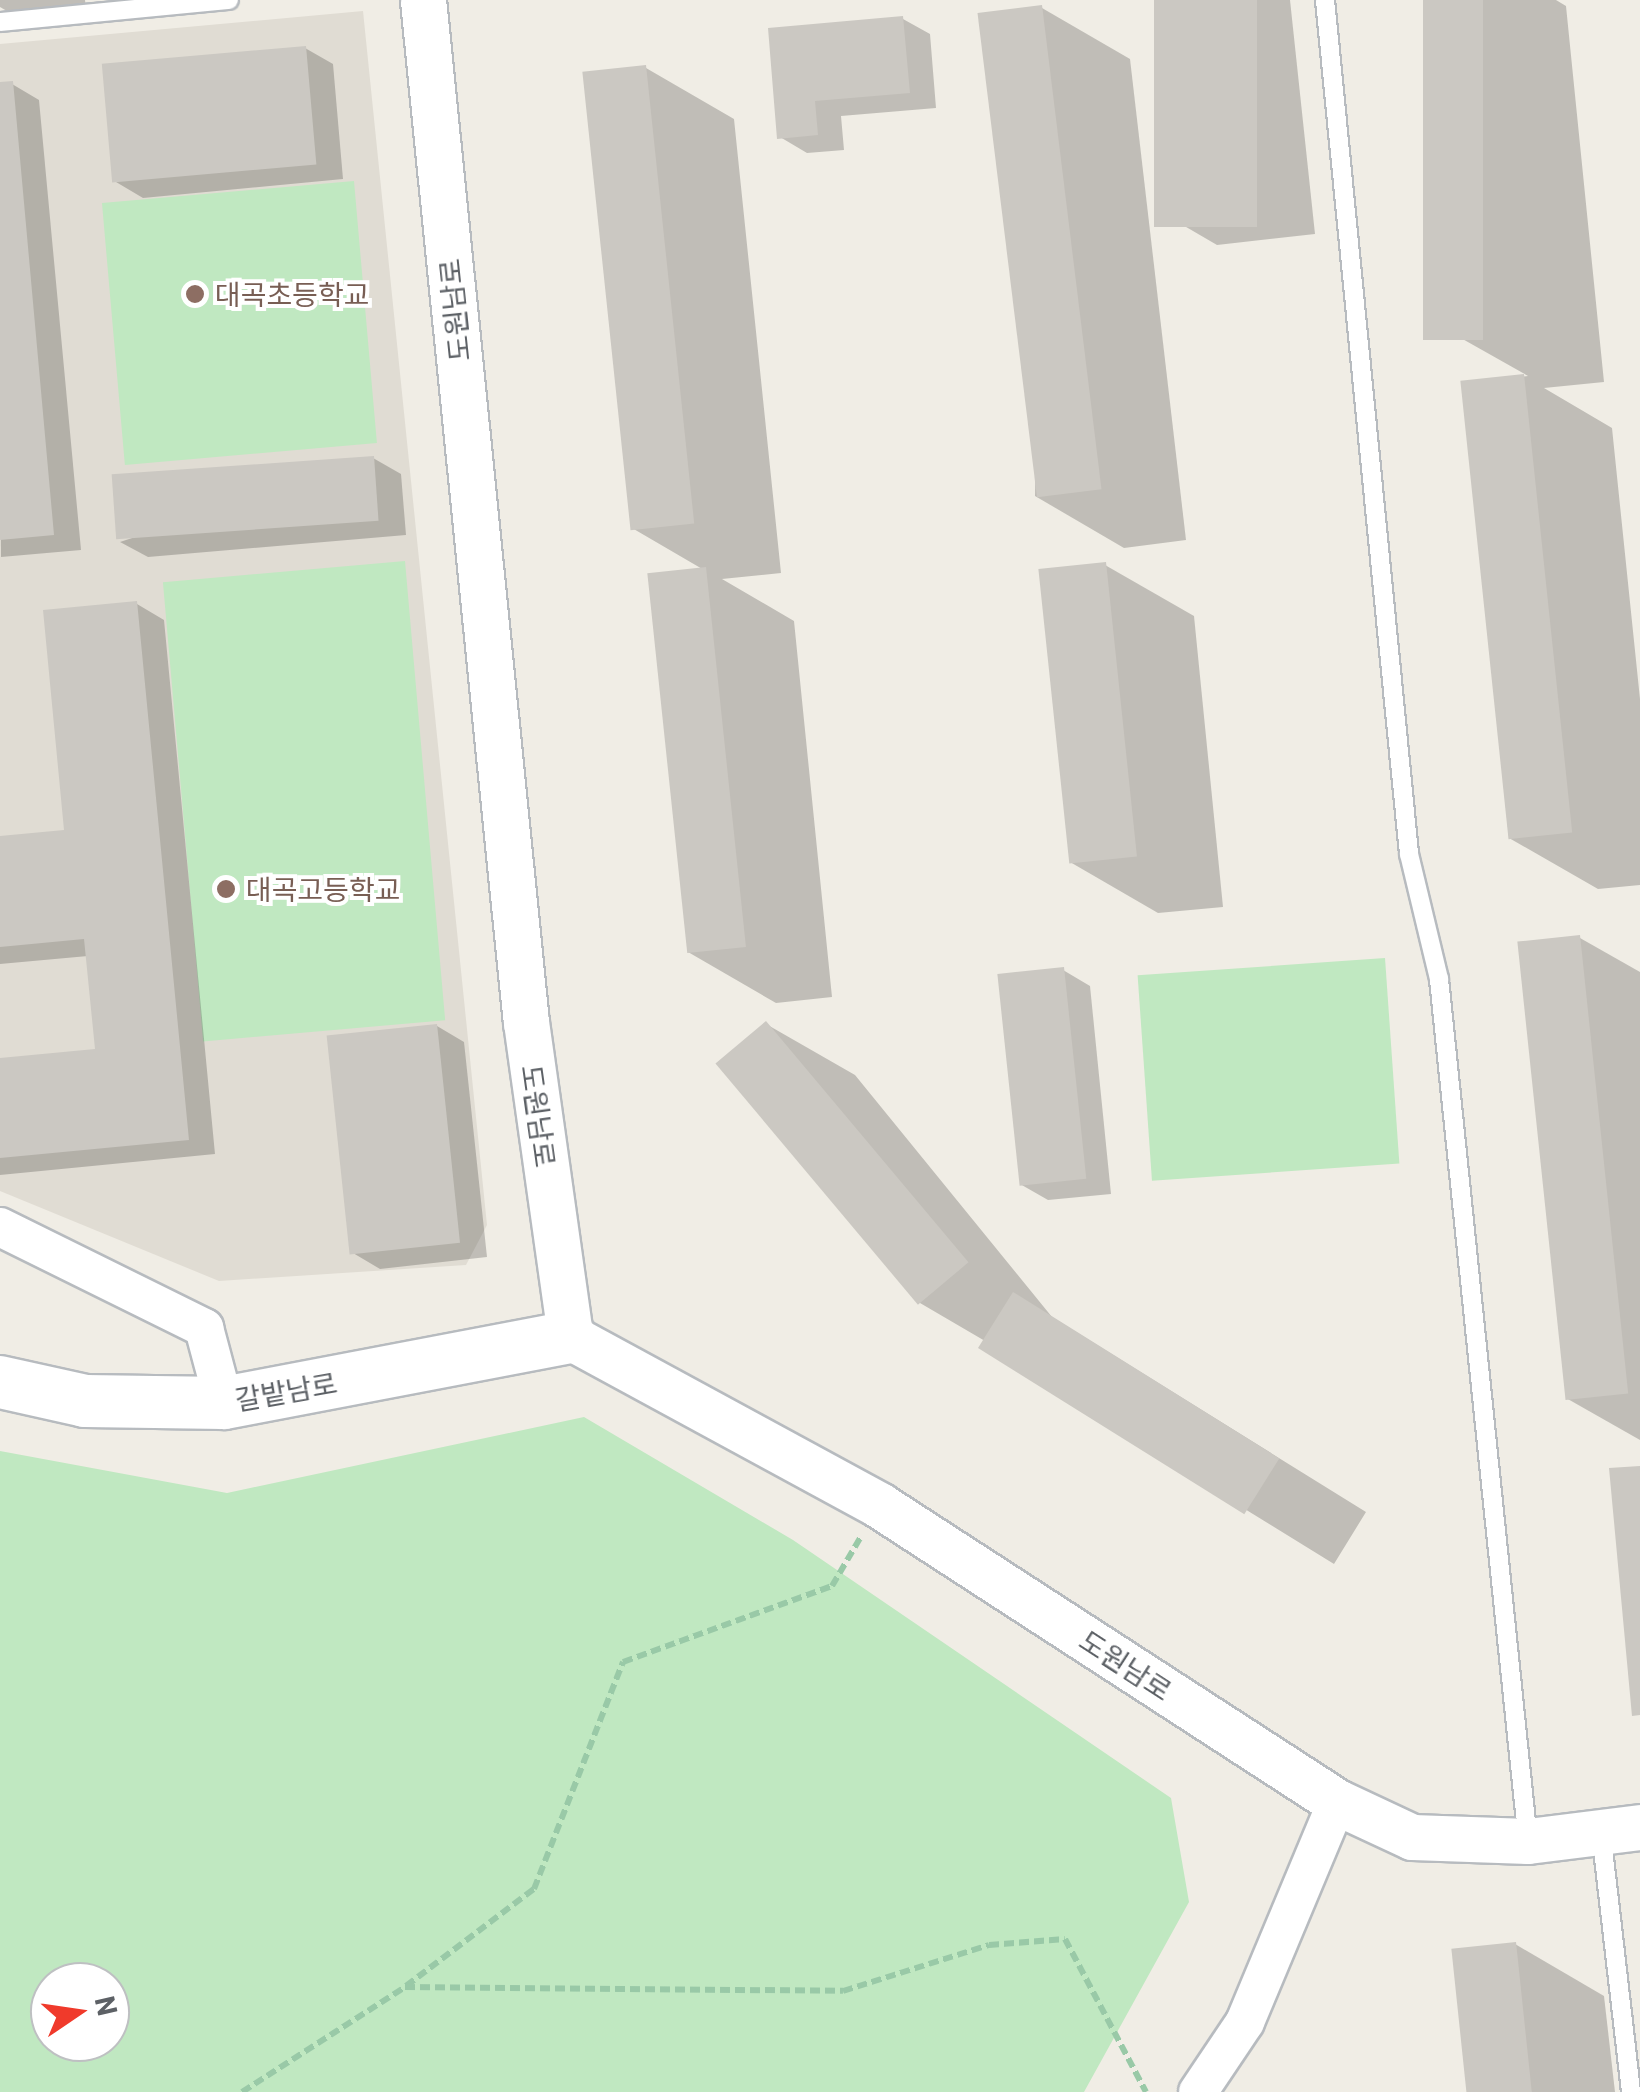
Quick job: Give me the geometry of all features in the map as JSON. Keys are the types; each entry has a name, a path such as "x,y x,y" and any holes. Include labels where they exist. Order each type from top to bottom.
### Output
{"main road":[{"name":"갈밭남로","path":"0,1382 85,1401 224,1403 570,1337"}],"street":[{"name":"도원남로","path":"423,0 526,1022 570,1337 880,1505 1337,1802 1412,1836 1528,1840 1620,1829"},
{"path":"0,1228 204,1328 224,1403"},
{"path":"1198,2092 1245,2022 1337,1802"}],"lane":[{"path":"0,22 229,0"},
{"path":"1324,0 1409,854 1439,980 1528,1840"},
{"path":"1620,1829 1631,2092"}],"path":[{"path":"242,2092 405,1987 534,1889 622,1662 832,1586 880,1505"},
{"path":"405,1987 843,1990 989,1946 1065,1939 1146,2092"}],"shaded area":[{"path":"363,11 487,1225 466,1265 219,1281 0,1191 0,44"}],"green space":[{"path":"354,181 377,443 125,465 102,203"},
{"path":"405,561 445,1020 203,1041 163,582"},
{"path":"1385,958 1399,1163 1152,1181 1138,975"},
{"path":"584,1417 793,1540 1171,1798 1189,1902 1084,2092 0,2092 0,1451 227,1493"}],"building":[{"path":"1154,0 1257,0 1257,227 1154,227"},
{"path":"1423,0 1483,0 1483,340 1423,340"},
{"path":"1042,5 1101,489 1037,497 977,13"},
{"path":"903,16 910,93 815,101 818,135 777,139 768,28"},
{"path":"306,46 316,165 112,182 102,64"},
{"path":"646,65 694,523 631,530 582,72"},
{"path":"13,81 54,535 0,540 0,82"},
{"path":"1524,374 1572,832 1509,839 1460,381"},
{"path":"374,456 379,521 116,539 112,474"},
{"path":"1106,562 1137,856 1069,863 1038,569"},
{"path":"706,567 746,947 687,953 647,573"},
{"path":"137,601 189,1140 0,1158 0,1058 95,1049 84,939 0,947 0,836 64,830 43,610"},
{"path":"1580,935 1628,1393 1566,1400 1517,942"},
{"path":"1064,967 1086,1179 1020,1186 997,974"},
{"path":"766,1021 968,1262 918,1305 715,1063"},
{"path":"437,1024 460,1243 350,1254 327,1036"},
{"path":"1013,1292 1279,1458 1244,1514 978,1348"},
{"path":"1640,1466 1640,1715 1632,1716 1609,1468"},
{"path":"1516,1942 1532,2092 1466,2092 1451,1949"}],"place":[{"name":"대곡초등학교","path":"195,294"},
{"name":"대곡고등학교","path":"226,889"}]}
